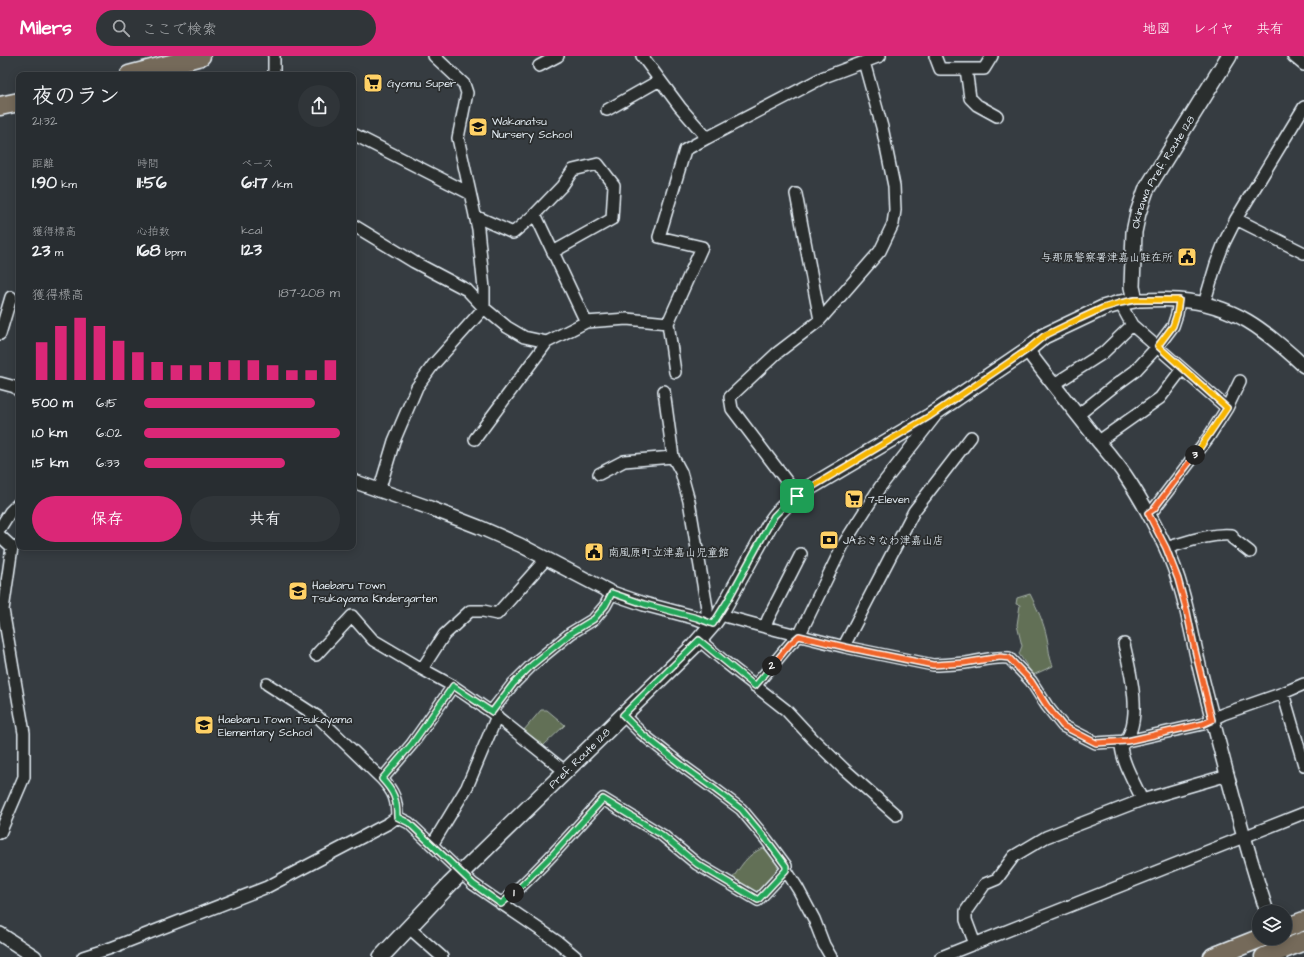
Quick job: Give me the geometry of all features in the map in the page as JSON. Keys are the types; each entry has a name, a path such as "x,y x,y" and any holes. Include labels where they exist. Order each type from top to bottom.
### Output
{"highway":[{"path":"140,72 201,56"},
{"path":"0,106 16,103"},
{"path":"1292,925 1304,921"},
{"path":"1274,951 1304,941"},
{"path":"1213,957 1252,942"}],"main road":[{"name":"Okinawa Pref. Route 128","path":"1135,300 1132,287 1134,232 1138,213 1146,190 1229,56"},
{"name":"Pref. Route 128","path":"381,957 461,873 699,640 713,620 774,516 782,508 797,496 942,407 1027,350 1044,336 1085,316 1120,303 1135,300"}],"street":[{"path":"274,56 274,72"},
{"path":"379,491 394,441 417,387 433,365 484,308 484,289 475,216 458,138 467,93 464,84 434,56"},
{"path":"539,66 558,56"},
{"path":"642,56 680,107 707,138"},
{"path":"675,372 668,323 702,247 659,237 685,150 824,77 880,56"},
{"path":"935,56 940,69 984,69 992,56"},
{"path":"1293,56 1304,65"},
{"path":"797,496 732,409 730,397 777,354 820,320 880,251 894,224 894,186 882,127 864,62"},
{"path":"966,69 970,98 977,105 997,116"},
{"path":"607,110 660,80"},
{"path":"1204,304 1216,264 1224,243 1236,219 1304,107"},
{"path":"356,136 469,192"},
{"path":"475,216 513,233 535,214 562,186 573,170 598,164 614,185 612,219 553,252"},
{"path":"796,194 820,320"},
{"path":"535,214 586,322"},
{"path":"1236,219 1304,254"},
{"path":"356,227 414,262 467,290 484,308 507,327 524,336 547,342"},
{"path":"0,332 11,297"},
{"path":"1135,300 1179,300 1204,304 1224,310 1244,318 1261,328 1304,366"},
{"path":"1078,415 1112,387 1136,371 1158,346 1173,326 1179,300"},
{"path":"1120,303 1132,325 1158,346 1227,408"},
{"path":"475,439 547,342 586,322 627,319 668,323"},
{"path":"1053,386 1103,354 1132,325"},
{"path":"1027,350 1053,386 1125,474 1148,513 1166,548 1178,579 1212,720 1244,837 1265,905"},
{"path":"1098,441 1160,398 1182,369"},
{"path":"1148,513 1154,509 1208,438 1227,408 1240,381"},
{"path":"0,383 16,389"},
{"path":"664,391 673,457 681,472 689,501 707,608 713,620"},
{"path":"755,686 790,644 799,636 847,538 880,487 942,407"},
{"path":"845,647 846,642 914,511 971,437"},
{"path":"599,474 624,461 673,457"},
{"path":"356,482 430,508 478,527 520,545 612,593 644,604 713,620 728,617 845,647 933,665 964,663 1000,657 1009,658 1031,681 1047,706 1063,726 1096,743 1127,741 1203,724 1223,714 1304,684"},
{"path":"0,528 16,505"},
{"path":"1166,548 1210,536 1225,534 1232,535 1232,538 1250,552"},
{"path":"0,536 12,547 3,610 24,734 24,777 0,833"},
{"path":"765,627 801,554"},
{"path":"422,669 444,635 470,611 483,611 497,614 546,559"},
{"path":"432,845 467,787 494,714 513,684 532,665 571,633 594,619 605,606 612,593"},
{"path":"316,655 352,616 373,640 453,686 494,714 561,768 566,770"},
{"path":"699,640 786,710 844,769 896,815"},
{"path":"1124,644 1131,676 1134,708 1132,728 1127,741 1121,746 1126,764 1142,800"},
{"path":"267,684 318,717 382,779 391,789 397,804 397,817"},
{"path":"382,779 412,744 453,686"},
{"path":"1283,693 1304,765"},
{"path":"623,715 641,733 741,809 786,866 786,870 814,919 824,945 831,957"},
{"path":"975,944 966,920 966,911 985,884 997,879 1014,856 1046,837 1142,800 1228,775"},
{"path":"501,904 535,873 603,799 662,835 697,864 758,900 786,870"},
{"path":"941,957 1304,813"},
{"path":"397,817 409,823 473,884 558,942 576,957"},
{"path":"83,957 111,948 267,887 389,823 397,817"},
{"path":"408,927 442,957"},
{"path":"0,934 35,957"}],"green space":[{"path":"1030,594 1044,627 1053,666 1033,675 1019,654 1022,646 1017,625 1020,605 1016,604 1017,598"},
{"path":"541,710 547,710 565,725 543,746 524,730"},
{"path":"764,848 780,867 780,872 758,895 730,882 748,857"}],"place":[{"name":"Gyomu Super","path":"373,83"},
{"name":"Wakanatsu Nursery School","path":"478,127"},
{"name":"与那原警察署津嘉山駐在所","path":"1187,257"},
{"name":"7-Eleven","path":"854,499"},
{"name":"JAおきなわ津嘉山店","path":"829,540"},
{"name":"南風原町立津嘉山児童館","path":"594,552"},
{"name":"Haebaru Town Tsukayama Kindergarten","path":"298,591"},
{"name":"Haebaru Town Tsukayama Elementary School","path":"204,725"}],"route":[{"path":"1135,300 1179,300 1173,326 1158,346 1227,408 1208,438 1154,509 1148,513 1166,548 1178,579 1212,720 1203,724 1140,739 1096,743 1063,726 1047,706 1031,681 1009,658 1000,657 964,663 933,665 890,657 799,636 790,644 755,686 699,640 623,715 641,733 741,809 786,866 786,870 758,900 697,864 668,839 603,799 535,873 501,904 473,884 409,823 397,817 397,804 391,789 382,779 412,744 453,686 492,712 513,684 532,665 571,633 594,619 605,606 612,593 713,624 728,600 774,516 797,496 930,416 1027,350 1044,336 1103,308 1120,303 1135,300"}]}
